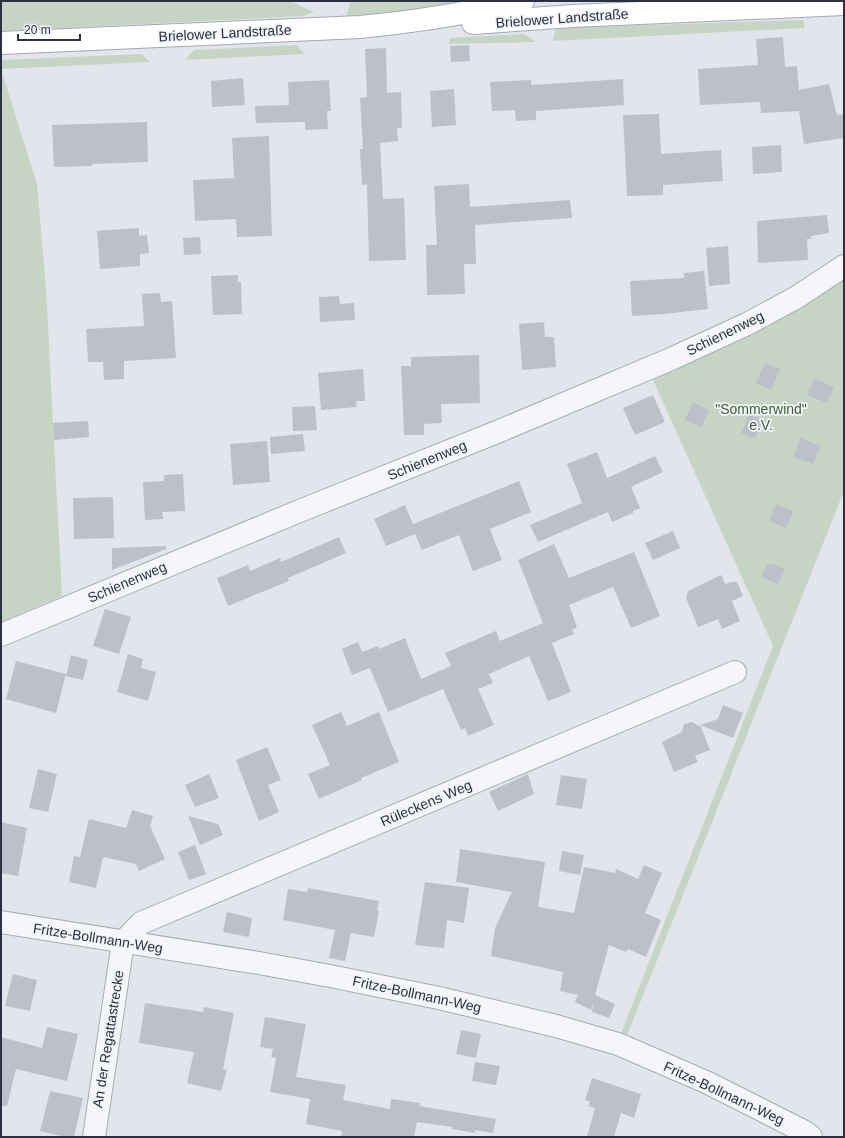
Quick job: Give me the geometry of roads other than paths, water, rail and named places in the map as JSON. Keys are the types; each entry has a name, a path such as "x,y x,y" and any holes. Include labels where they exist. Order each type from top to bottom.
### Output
{"main road":[{"name":"Brielower Landstraße","path":"1,43 346,28 400,23 480,10 523,1"},
{"name":"Brielower Landstraße","path":"400,23 427,27 573,16 844,4"}],"street":[{"name":"Schienenweg","path":"1,635 672,359 747,324 797,297 844,266"},
{"name":"Rüleckens Weg","path":"123,942 141,923 735,672"},
{"name":"Fritze-Bollmann-Weg","path":"1,922 259,963 439,998 556,1026 618,1044 706,1082 805,1132 812,1137"},
{"name":"An der Regattastrecke","path":"94,1137 123,942"}],"park label":[{"name":"\"Sommerwind\" e.V.","path":"761,418"}]}
